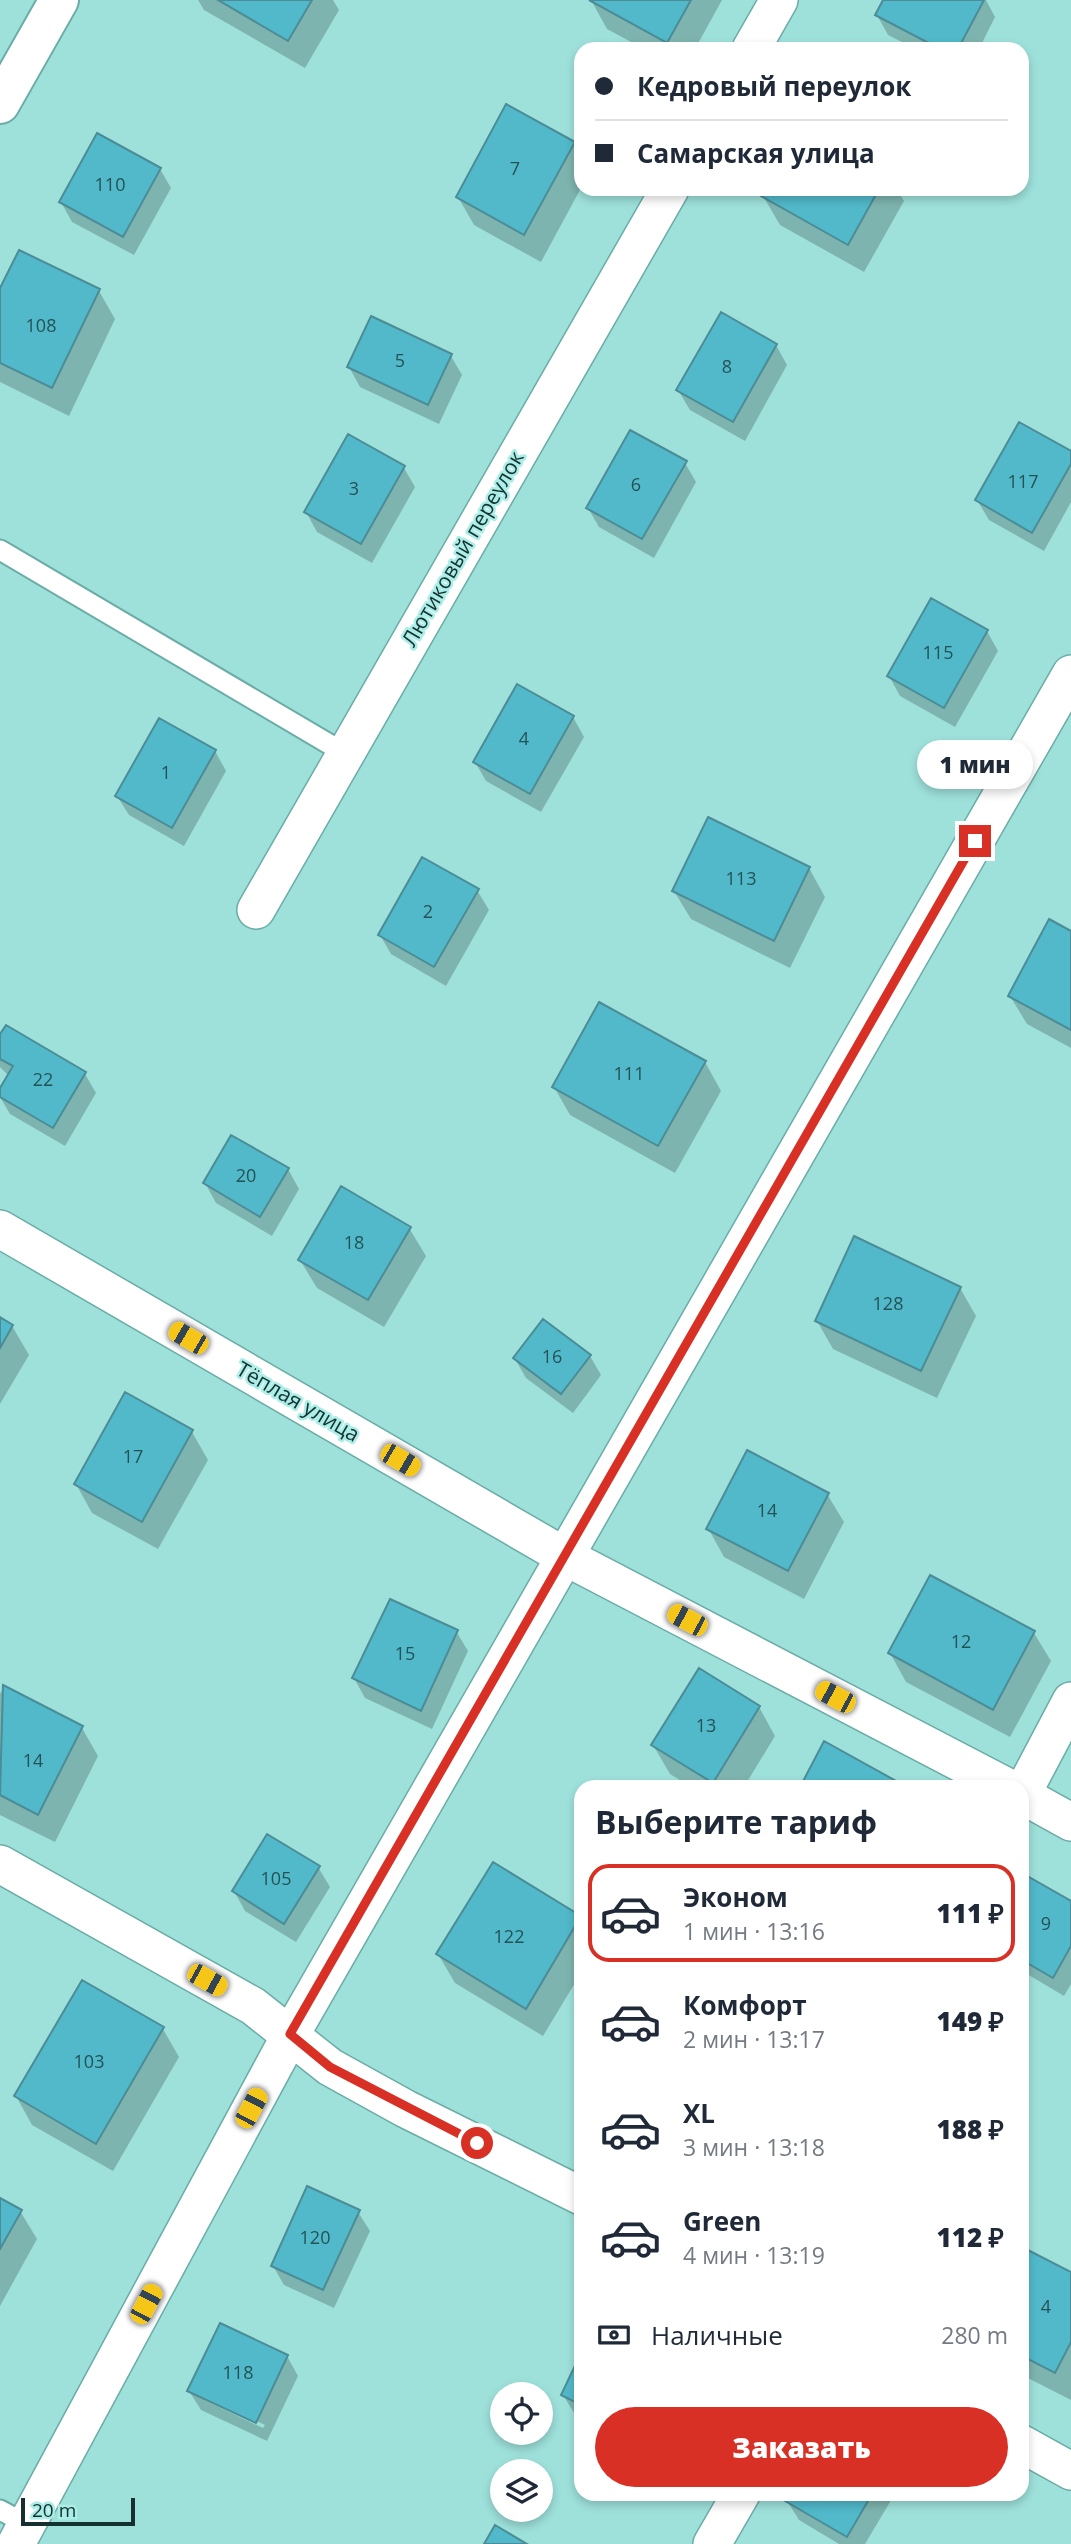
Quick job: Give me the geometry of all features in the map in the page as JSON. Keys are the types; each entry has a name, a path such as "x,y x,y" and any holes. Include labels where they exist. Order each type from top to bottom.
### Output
{"street":[{"path":"0,104 59,0"},
{"path":"755,42 779,0"},
{"name":"Лютиковый переулок","path":"256,910 666,196"},
{"path":"15,2526 290,2034 1071,674"},
{"name":"Тёплая улица","path":"0,1229 564,1556 994,1780"},
{"path":"1029,1781 1071,1701"},
{"path":"1029,1798 1071,1822"},
{"path":"0,1864 253,2006 330,2067 406,2109 574,2193"},
{"path":"1029,2448 1071,2471"},
{"path":"712,2544 737,2501"}],"lane":[{"path":"0,550 346,754"}],"building":[{"path":"218,0 312,0 288,41"},
{"path":"589,0 691,0 665,42"},
{"path":"883,0 984,0 962,42 927,42 875,15"},
{"path":"506,104 574,141 524,235 456,197"},
{"path":"97,133 161,168 123,237 59,202"},
{"path":"761,196 875,196 848,245"},
{"path":"19,250 100,289 52,388 0,363 0,288"},
{"path":"721,312 777,344 733,422 676,390"},
{"path":"371,316 452,354 428,405 347,367"},
{"path":"1019,422 1071,451 1071,464 1032,533 975,500"},
{"path":"630,430 687,461 642,539 586,508"},
{"path":"348,434 405,466 361,544 304,512"},
{"path":"931,598 988,630 944,708 887,676"},
{"path":"517,684 574,716 530,794 473,762"},
{"path":"159,718 216,750 172,828 115,796"},
{"path":"708,817 810,867 774,941 672,891"},
{"path":"422,857 479,889 434,967 378,935"},
{"path":"1049,919 1071,931 1071,1030 1008,996"},
{"path":"599,1002 706,1061 658,1146 552,1087"},
{"path":"6,1025 86,1072 53,1128 0,1097 0,1088 13,1066 0,1059 0,1034"},
{"path":"231,1135 289,1168 260,1217 203,1183"},
{"path":"341,1186 411,1227 368,1300 298,1260"},
{"path":"854,1236 961,1287 921,1371 815,1321"},
{"path":"0,1317 13,1325 0,1348"},
{"path":"543,1319 591,1355 561,1394 513,1358"},
{"path":"125,1392 193,1430 142,1522 74,1484"},
{"path":"747,1450 829,1493 788,1571 706,1529"},
{"path":"930,1575 1035,1631 993,1710 888,1653"},
{"path":"390,1599 458,1630 421,1711 352,1678"},
{"path":"699,1668 760,1706 715,1780 708,1780 651,1745"},
{"path":"3,1685 83,1726 38,1815 0,1795"},
{"path":"824,1741 894,1780 804,1780"},
{"path":"267,1834 320,1866 284,1924 232,1891"},
{"path":"493,1862 574,1912 574,1928 526,2009 436,1954"},
{"path":"1029,1877 1071,1901 1071,1946 1053,1978 1029,1964"},
{"path":"82,1980 164,2027 96,2144 14,2096"},
{"path":"307,2186 360,2210 323,2290 271,2266"},
{"path":"0,2198 22,2210 0,2249"},
{"path":"1029,2251 1071,2272 1071,2342 1055,2373 1029,2360"},
{"path":"220,2323 288,2355 256,2423 187,2391"},
{"path":"574,2368 574,2402 561,2395"},
{"path":"785,2501 868,2501 847,2537"},
{"path":"495,2525 527,2544 484,2544"}],"route":[{"path":"477,2143 406,2109 330,2067 290,2034 975,841"}]}
